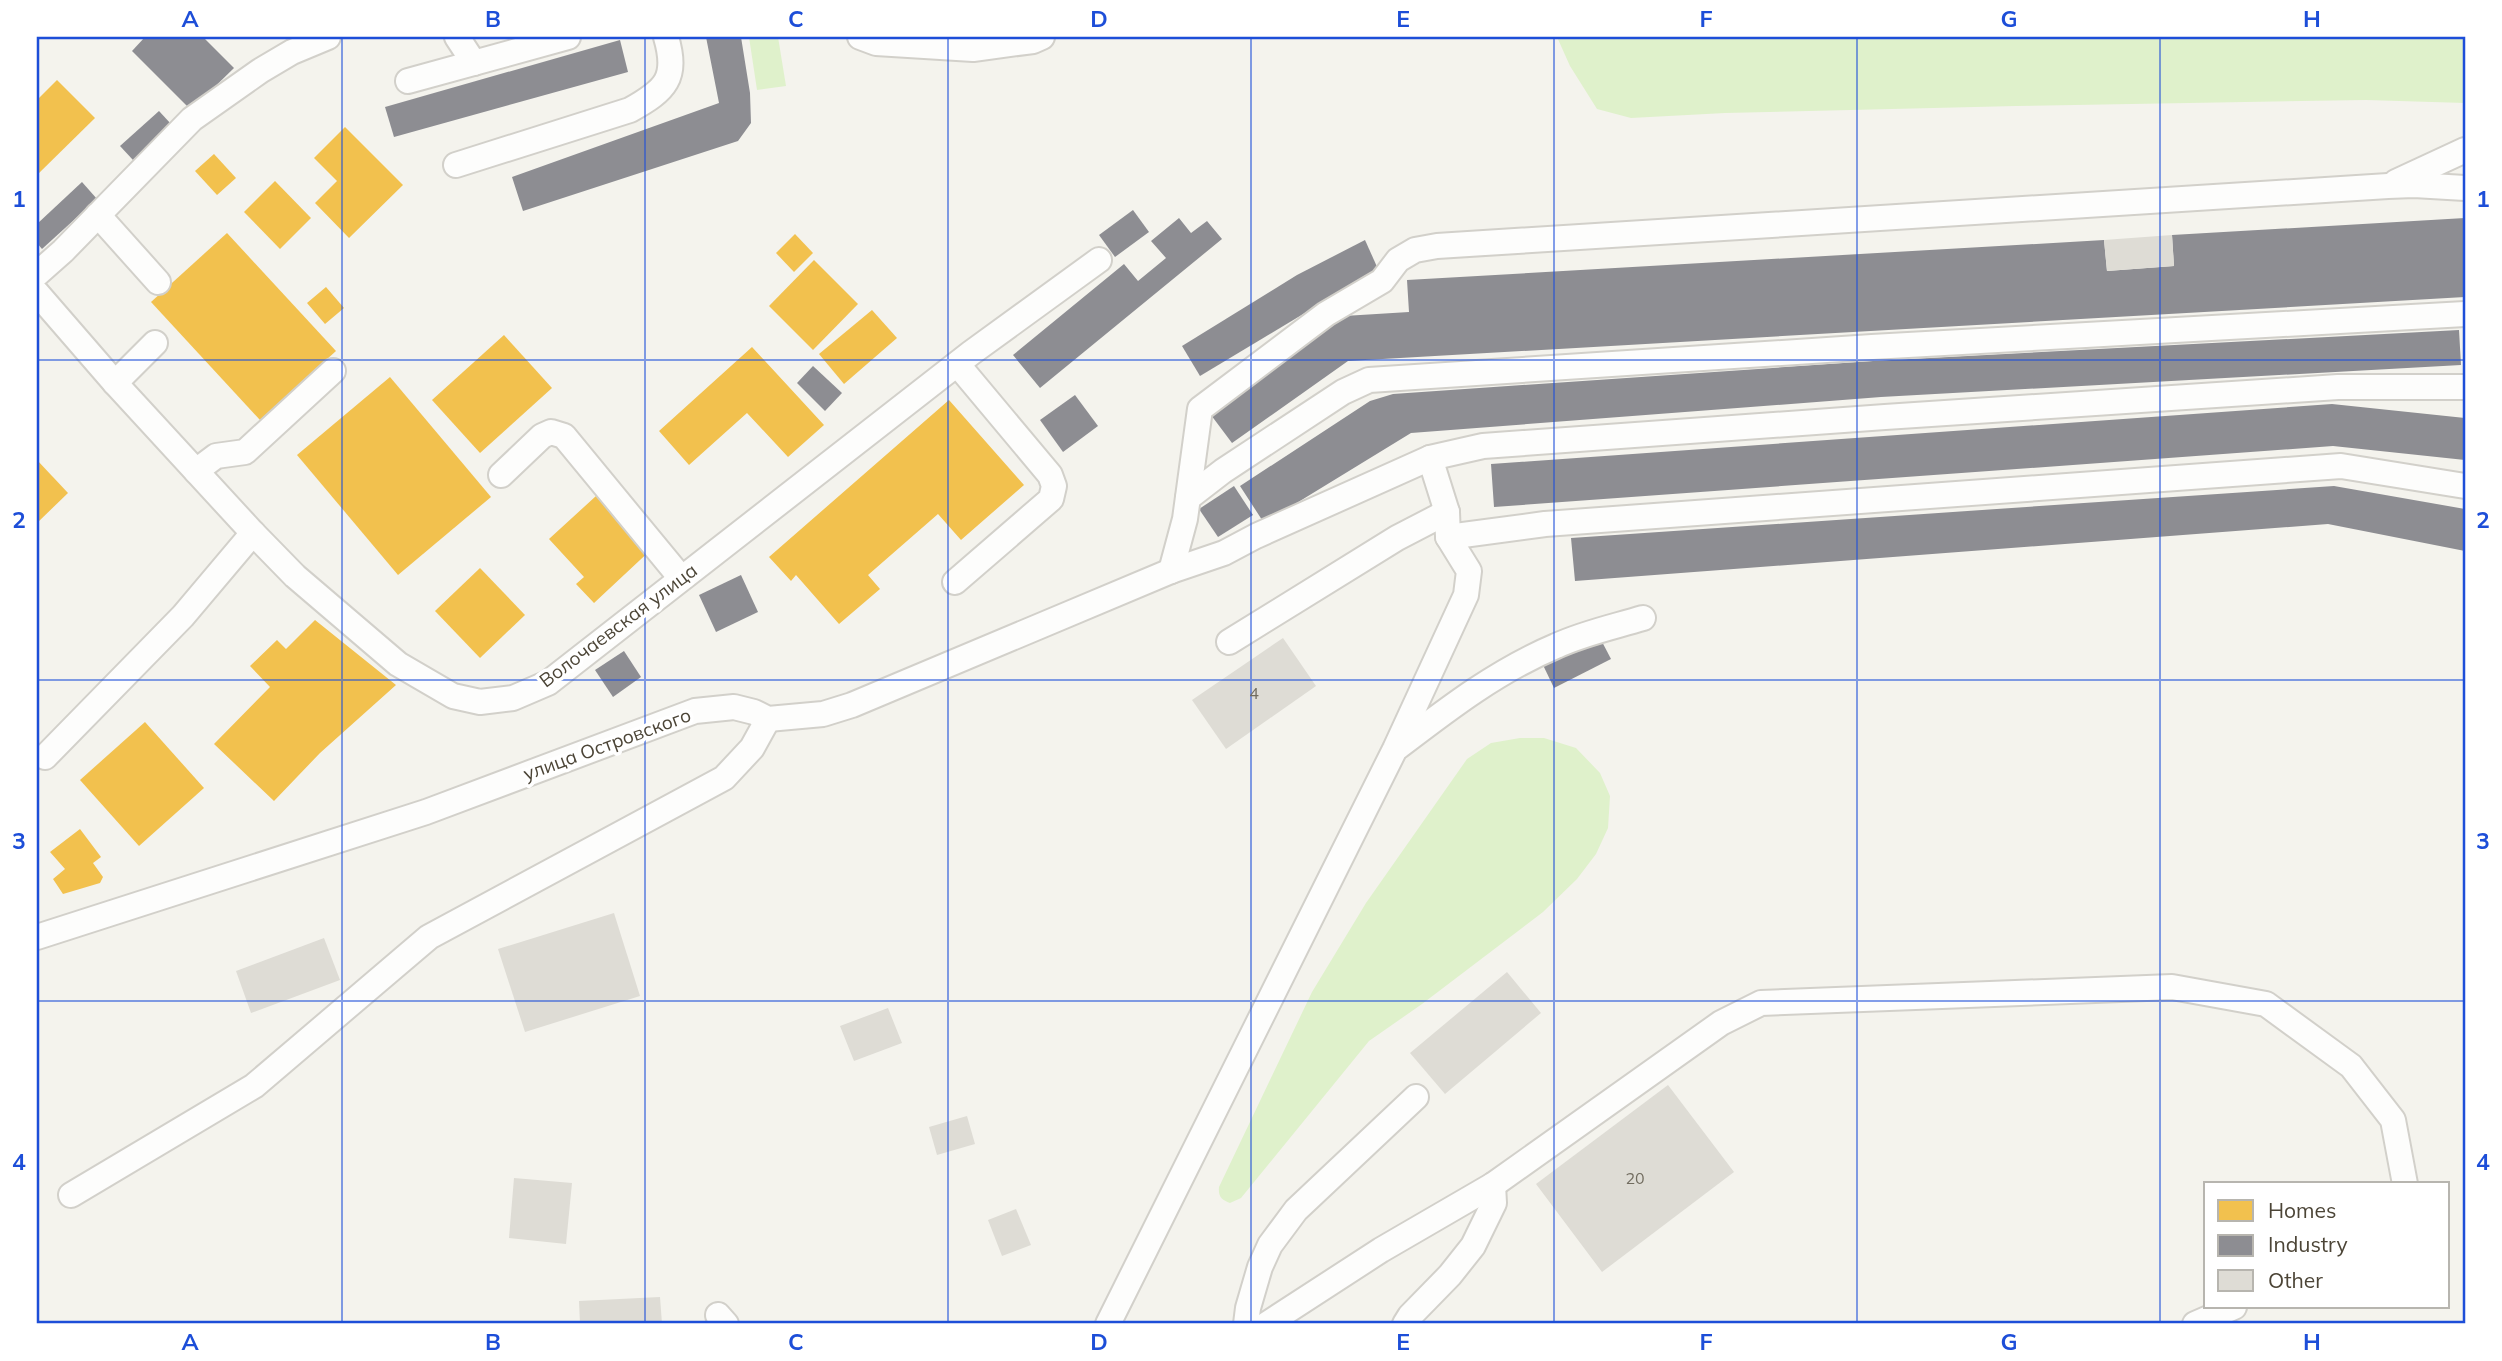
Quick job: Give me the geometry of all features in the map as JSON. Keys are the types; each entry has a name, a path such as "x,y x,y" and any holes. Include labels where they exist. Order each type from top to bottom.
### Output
{"lane":[{"path":"37,274 192,119 260,71 292,52 328,37"},
{"path":"457,37 474,63"},
{"path":"408,81 568,37"},
{"path":"456,165 630,110 648,100 670,77 672,59 666,37"},
{"path":"860,37 876,43 973,49 1032,41 1041,37"},
{"path":"2388,186 2465,150"},
{"path":"1171,571 1183,531 1199,409 1326,314 1382,281 1398,260 1416,250 1437,246 2388,186 2465,188"},
{"path":"98,215 158,282"},
{"name":"Волочаевская улица","path":"37,293 115,383 295,576 398,664 453,696 480,702 513,698 548,683 958,365 1099,260"},
{"path":"1188,498 1223,471 1343,392 1369,380 1872,347 2465,314"},
{"path":"115,383 155,343"},
{"path":"956,582 1051,499 1054,486 1050,475 958,365"},
{"path":"196,471 216,456 245,452 333,371"},
{"name":"улица Островского","path":"37,937 426,812 695,711 734,707 768,719 823,714 852,705 1171,571 1224,553 1362,487 1430,458 1483,446 1885,416 2337,387 2465,387"},
{"path":"501,475 542,436 551,432 564,436 681,578"},
{"path":"1108,1324 1395,749 1466,595 1469,571 1448,537 1447,512 1430,458"},
{"path":"1448,537 1545,524 2341,466 2465,486"},
{"path":"1229,642 1397,538 1447,512"},
{"path":"45,757 183,616 253,533"},
{"path":"1395,749 1469,692 1509,668 1590,632 1643,618"},
{"path":"71,1195 254,1086 429,937 724,778 752,748 768,719"},
{"path":"1267,1324 1381,1250 1493,1185 1721,1023 1760,1003 2172,986 2266,1004 2351,1066 2393,1120 2406,1182"},
{"path":"1246,1324 1248,1308 1270,1245 1296,1210 1416,1097"},
{"path":"1405,1324 1474,1246 1494,1203 1493,1185"},
{"path":"2195,1324 2232,1308"}],"green space":[{"path":"749,37 778,37 786,86 757,90"},
{"path":"1557,37 2465,37 2465,103 2366,100 2016,106 1631,118 1597,109 1570,66"},
{"path":"1520,738 1544,738 1576,748 1600,773 1610,796 1608,828 1596,854 1577,879 1543,912 1369,1041 1241,1198 1230,1203 1225,1201 1220,1196 1219,1187 1312,992 1366,903 1467,759 1491,743"}],"building: Homes":[{"path":"57,80 95,118 37,175 37,100"},
{"path":"345,127 403,185 349,238 315,203 337,181 314,158"},
{"path":"214,154 236,178 217,195 195,171"},
{"path":"275,181 311,218 280,249 244,212"},
{"path":"227,233 336,351 260,420 151,302"},
{"path":"795,234 813,253 794,272 776,253"},
{"path":"814,260 858,304 813,350 769,306"},
{"path":"326,287 344,308 325,324 307,303"},
{"path":"872,310 897,338 844,384 819,354"},
{"path":"504,335 552,388 480,453 432,400"},
{"path":"752,347 824,425 788,457 747,413 689,465 659,431"},
{"path":"390,377 491,497 398,575 297,455"},
{"path":"949,400 1024,485 961,540 938,514 868,575 880,589 839,624 796,575 791,581 769,557"},
{"path":"37,460 68,493 37,523"},
{"path":"596,496 631,533 655,546 594,603 576,584 584,577 549,539"},
{"path":"480,568 525,615 480,658 435,611"},
{"path":"315,620 396,685 320,753 274,801 214,744 270,687 250,666 277,640 286,649"},
{"path":"145,722 204,788 139,846 80,780"},
{"path":"80,829 101,857 93,863 103,877 100,883 63,894 53,879 65,869 50,852"}],"building: Industry":[{"path":"145,37 203,37 234,68 191,110 132,51"},
{"path":"706,37 741,37 750,93 751,123 738,141 523,211 512,177 719,103"},
{"path":"620,40 628,72 394,137 385,107"},
{"path":"159,111 171,124 133,160 120,146"},
{"path":"82,182 97,199 42,249 37,243 37,224"},
{"path":"1133,210 1149,232 1115,257 1099,235"},
{"path":"1179,218 1191,233 1207,221 1222,239 1040,388 1013,355 1124,264 1138,281 1166,258 1151,241"},
{"path":"2465,218 2465,297 1348,361 1232,443 1208,411 1344,316 1409,312 1407,280 2104,240 2107,271 2174,266 2172,235"},
{"path":"1365,240 1378,269 1200,376 1182,346 1297,275"},
{"path":"2459,330 2461,365 1881,397 1411,433 1264,523 1240,486 1370,401 1393,394 1873,361"},
{"path":"813,366 842,393 825,411 797,383"},
{"path":"1075,395 1098,426 1063,452 1040,420"},
{"path":"2332,404 2465,418 2465,460 2333,446 1494,507 1491,464"},
{"path":"1234,486 1253,515 1218,537 1199,509"},
{"path":"2334,486 2465,509 2465,551 2328,524 1575,581 1571,538"},
{"path":"741,575 758,612 716,632 699,595"},
{"path":"1599,636 1611,659 1554,688 1543,665"},
{"path":"624,651 641,677 613,697 595,670"}],"building: Other":[{"path":"2172,235 2174,266 2107,271 2104,240"},
{"path":"1283,638 1316,686 1226,749 1192,700"},
{"path":"614,913 640,996 525,1032 498,949"},
{"path":"324,938 340,980 251,1013 236,971"},
{"path":"1507,972 1541,1013 1445,1094 1410,1053"},
{"path":"888,1008 902,1043 854,1061 840,1026"},
{"path":"1668,1085 1734,1172 1602,1272 1536,1184"},
{"path":"967,1116 975,1144 937,1155 929,1127"},
{"path":"514,1178 572,1183 566,1244 509,1238"},
{"path":"1016,1209 1031,1245 1002,1256 988,1220"},
{"path":"660,1297 662,1324 580,1324 579,1301"}]}
